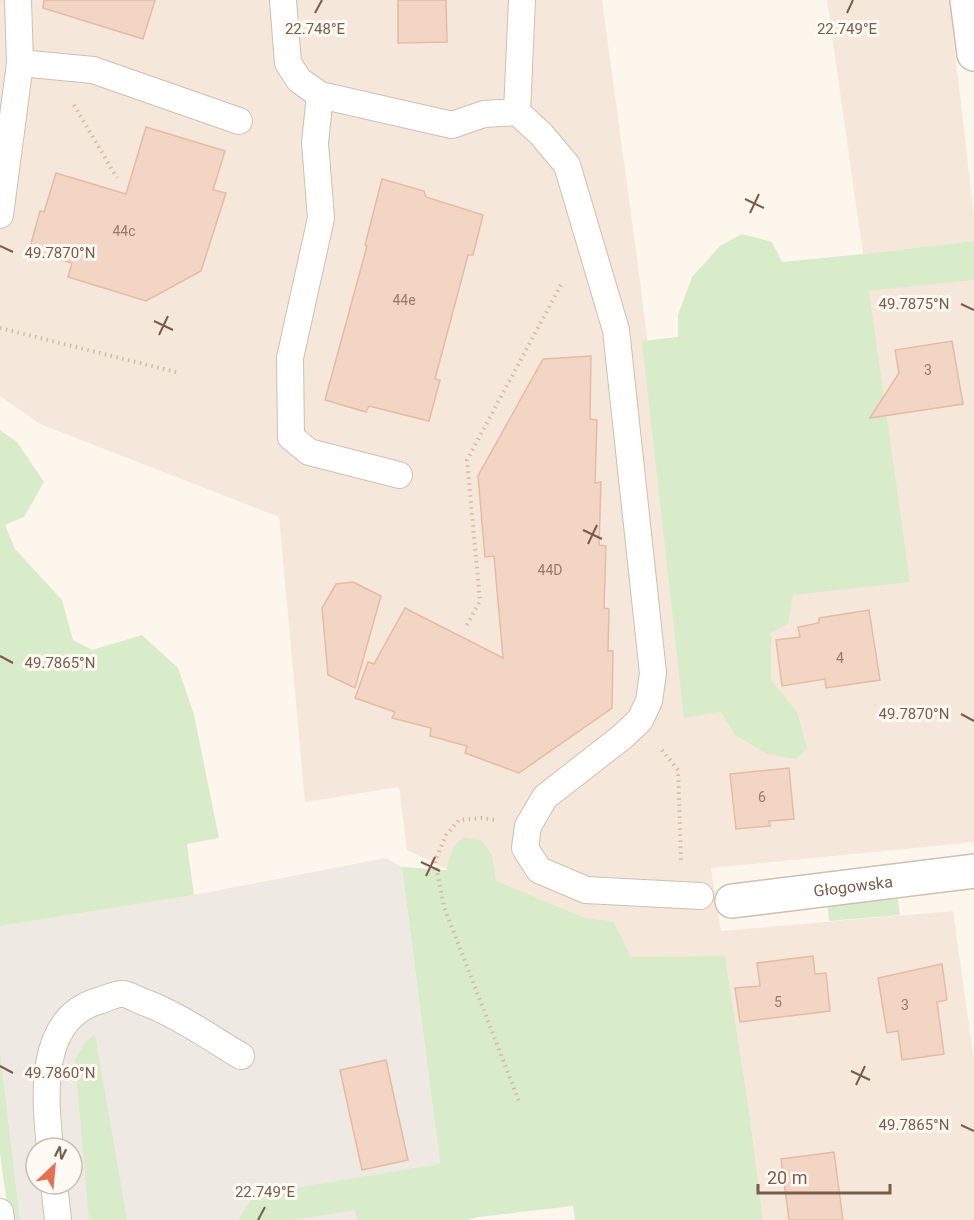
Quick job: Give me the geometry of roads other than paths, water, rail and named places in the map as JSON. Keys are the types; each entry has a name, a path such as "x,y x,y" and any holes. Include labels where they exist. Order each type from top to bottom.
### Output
{"street":[{"path":"967,0 974,54"},
{"name":"Głogowska","path":"732,901 974,871"}],"lane":[{"path":"0,215 20,63 18,0"},
{"path":"283,0 288,63 299,80 320,95 452,125 484,114 517,112 541,134 567,165 616,330 652,673 649,701 640,720 545,797 528,826 525,848 539,870 586,890 691,896"},
{"path":"517,112 522,0"},
{"path":"20,63 93,70 239,121"},
{"path":"320,95 315,143 321,218 290,358 291,437 309,452 399,475"},
{"path":"49,1136 46,1078 52,1050 64,1022 90,1003 123,993 156,1006 241,1056"},
{"path":"55,1196 58,1220"},
{"path":"0,1212 1,1220"}]}
